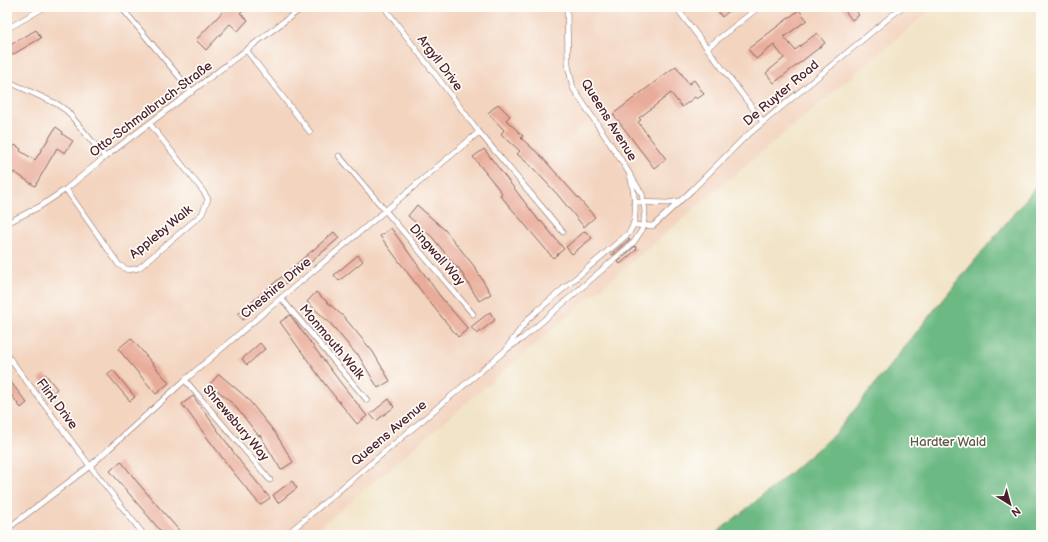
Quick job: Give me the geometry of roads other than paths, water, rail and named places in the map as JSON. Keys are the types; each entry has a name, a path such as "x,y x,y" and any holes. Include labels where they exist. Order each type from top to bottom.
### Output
{"lane":[{"path":"7,29 45,7"},
{"path":"121,7 192,92"},
{"name":"Otto-Schmalbruch-Straße","path":"7,223 39,207 66,189 105,157 303,7"},
{"name":"Argyll Drive","path":"384,7 480,132 562,232"},
{"name":"Queens Avenue","path":"286,535 506,348 523,338 629,247 639,235 643,226 645,211 639,186 573,88 568,65 567,7"},
{"path":"676,7 763,122"},
{"path":"707,48 759,7"},
{"name":"De Ruyter Road","path":"634,225 653,226 692,190 744,138 902,7"},
{"path":"247,50 310,132"},
{"path":"7,81 57,104 67,111 105,157"},
{"name":"Appleby Walk","path":"66,189 119,265 128,270 139,268 202,214 208,199 203,190 150,124"},
{"name":"Cheshire Drive","path":"7,529 90,466 185,380 480,132"},
{"name":"Dingwall Way","path":"339,156 473,314"},
{"name":"Queens Avenue","path":"506,348 528,320 629,233 634,225 635,218 630,172"},
{"path":"634,202 668,203 679,201"},
{"name":"Monmouth Walk","path":"281,298 367,400"},
{"name":"Flint Drive","path":"7,355 144,535"},
{"name":"Shrewsbury Way","path":"185,380 270,480"}],"park label":[{"name":"Hardter Wald","path":"948,442"}]}
